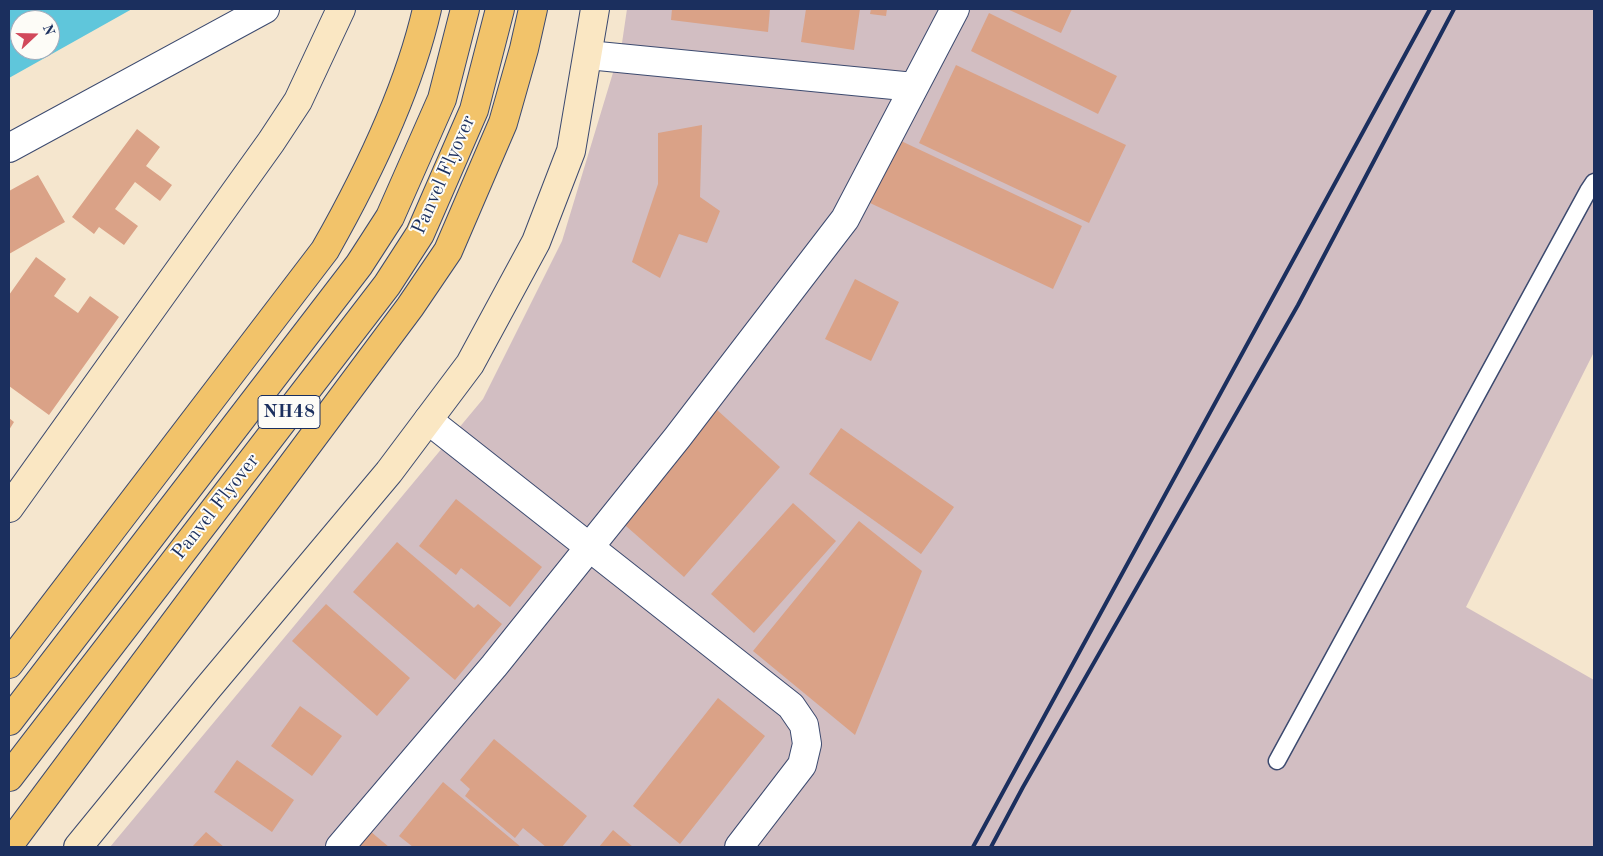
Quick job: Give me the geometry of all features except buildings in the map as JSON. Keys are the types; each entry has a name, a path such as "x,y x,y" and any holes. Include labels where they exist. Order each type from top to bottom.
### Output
{"highway":[{"path":"9,664 325,250 355,198 404,86 427,9"},
{"name":"Panvel Flyover","path":"9,721 370,249 390,217 442,99 466,9"},
{"name":"Panvel Flyover","path":"9,777 387,285 420,234 474,110 500,9"},
{"path":"9,845 410,307 448,251 503,123 533,9"}],"street":[{"path":"9,148 265,9"},
{"path":"9,508 271,142 298,101 341,9"},
{"path":"78,847 388,472 470,364 536,242 571,152 595,9"},
{"path":"340,847 494,666 677,438 845,219 955,9"},
{"path":"588,55 914,87"},
{"path":"428,420 791,706 804,725 807,744 802,765 739,847"}],"lane":[{"path":"1277,762 1594,182"}],"shaded area":[{"path":"627,9 1594,9 1594,352 1466,607 1594,680 1594,847 110,847 483,399 562,241 622,43"}],"water":[{"path":"9,9 132,9 60,49 60,10 10,10 10,60 41,60 9,78"}],"railway":[{"path":"973,847 1430,9"},
{"path":"991,847 1023,787 1298,305 1454,9"}]}
